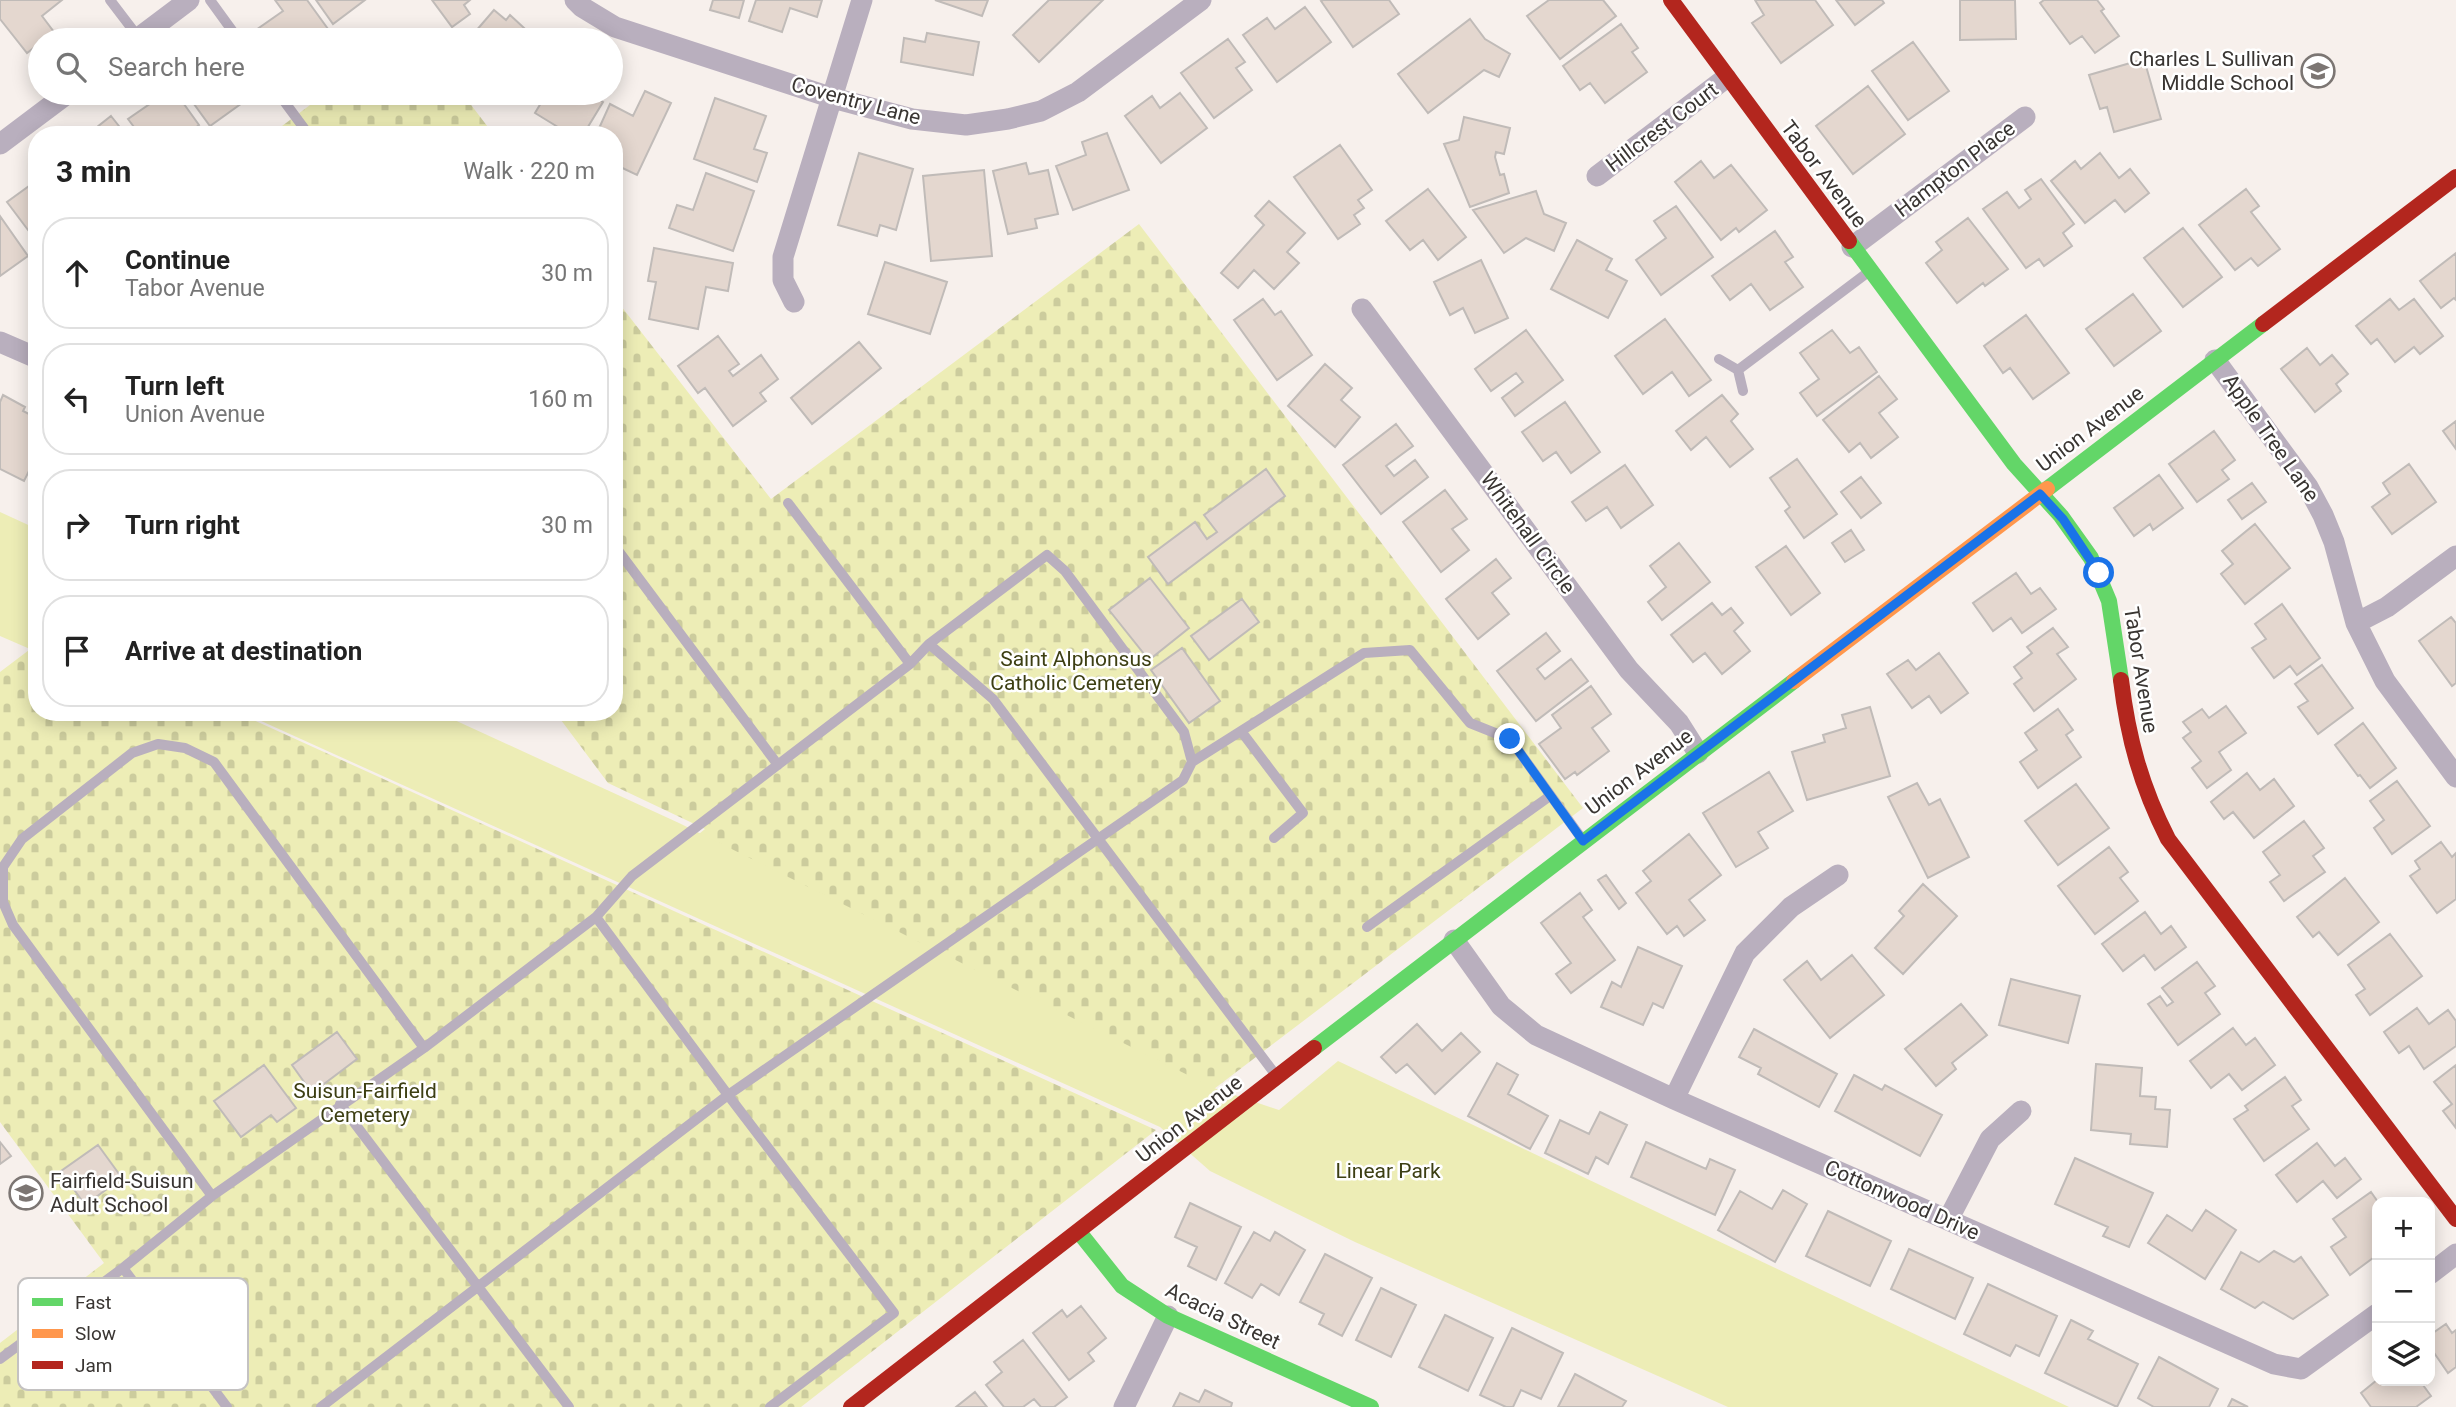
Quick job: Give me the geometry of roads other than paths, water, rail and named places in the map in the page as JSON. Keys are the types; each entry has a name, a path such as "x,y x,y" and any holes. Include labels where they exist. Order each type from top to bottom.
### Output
{"street":[{"path":"152,28 189,0"},
{"name":"Coventry Lane","path":"575,0 582,8 618,28"},
{"path":"794,302 783,279 783,257 862,0"},
{"name":"Coventry Lane","path":"623,30 832,98 912,119 966,125 1041,111 1078,93 1202,0"},
{"name":"Tabor Avenue","path":"1675,2 1726,78 2014,464 2063,519 2099,573 2114,618 2122,689 2135,757 2145,793 2168,839 2456,1219"},
{"name":"Hillcrest Court","path":"1597,176 1726,78"},
{"path":"0,145 52,105"},
{"name":"Hampton Place","path":"1852,247 2025,117"},
{"name":"Union Avenue","path":"851,1407 1583,841 2456,177"},
{"name":"Whitehall Circle","path":"1362,309 1629,670 1679,723 1698,753"},
{"path":"0,342 28,354"},
{"name":"Apple Tree Lane","path":"2215,360 2308,487 2334,542 2356,623 2385,681 2456,777"},
{"path":"2356,623 2387,607 2456,556"},
{"path":"1674,1099 1745,953 1791,907 1838,875"},
{"name":"Cottonwood Drive","path":"1454,940 1501,1006 1536,1035 1674,1099 2274,1364 2301,1369 2372,1318"},
{"path":"1948,1220 1990,1139 2021,1111"},
{"name":"Acacia Street","path":"1079,1232 1122,1286 1168,1316 1371,1407"},
{"path":"2435,1270 2456,1255"},
{"path":"1124,1407 1168,1316"}],"lane":[{"path":"110,0 130,28"},
{"path":"210,0 230,28"},
{"path":"287,105 302,126"},
{"path":"1738,370 1870,271"},
{"path":"1719,359 1738,370 1743,391"},
{"path":"788,503 910,664"},
{"path":"109,1278 212,1196 340,1104 424,1048 596,917 632,876 910,664 929,644 1047,555 1065,571 1184,732 1192,762"},
{"path":"623,557 778,765"},
{"path":"929,644 993,699 1277,1077"},
{"path":"321,1407 728,1096 1183,780 1192,762 1364,653 1410,650 1470,723 1510,739 1583,841"},
{"path":"1241,731 1303,813 1274,838"},
{"path":"212,1196 13,925 3,902 3,867 22,839 132,753 158,744 185,748 214,762 424,1048"},
{"path":"1367,927 1550,796"},
{"path":"596,917 728,1096 894,1313 770,1407"},
{"path":"340,1104 569,1407"},
{"path":"123,1268 130,1278"},
{"path":"0,1359 18,1346"},
{"path":"214,1390 227,1407"}],"place":[{"name":"Charles L Sullivan Middle School","path":"2318,71"},
{"name":"Fairfield-Suisun Adult School","path":"26,1193"}],"park label":[{"name":"Saint Alphonsus Catholic Cemetery","path":"1076,671"},
{"name":"Suisun-Fairfield Cemetery","path":"365,1103"},
{"name":"Linear Park","path":"1388,1171"}]}
